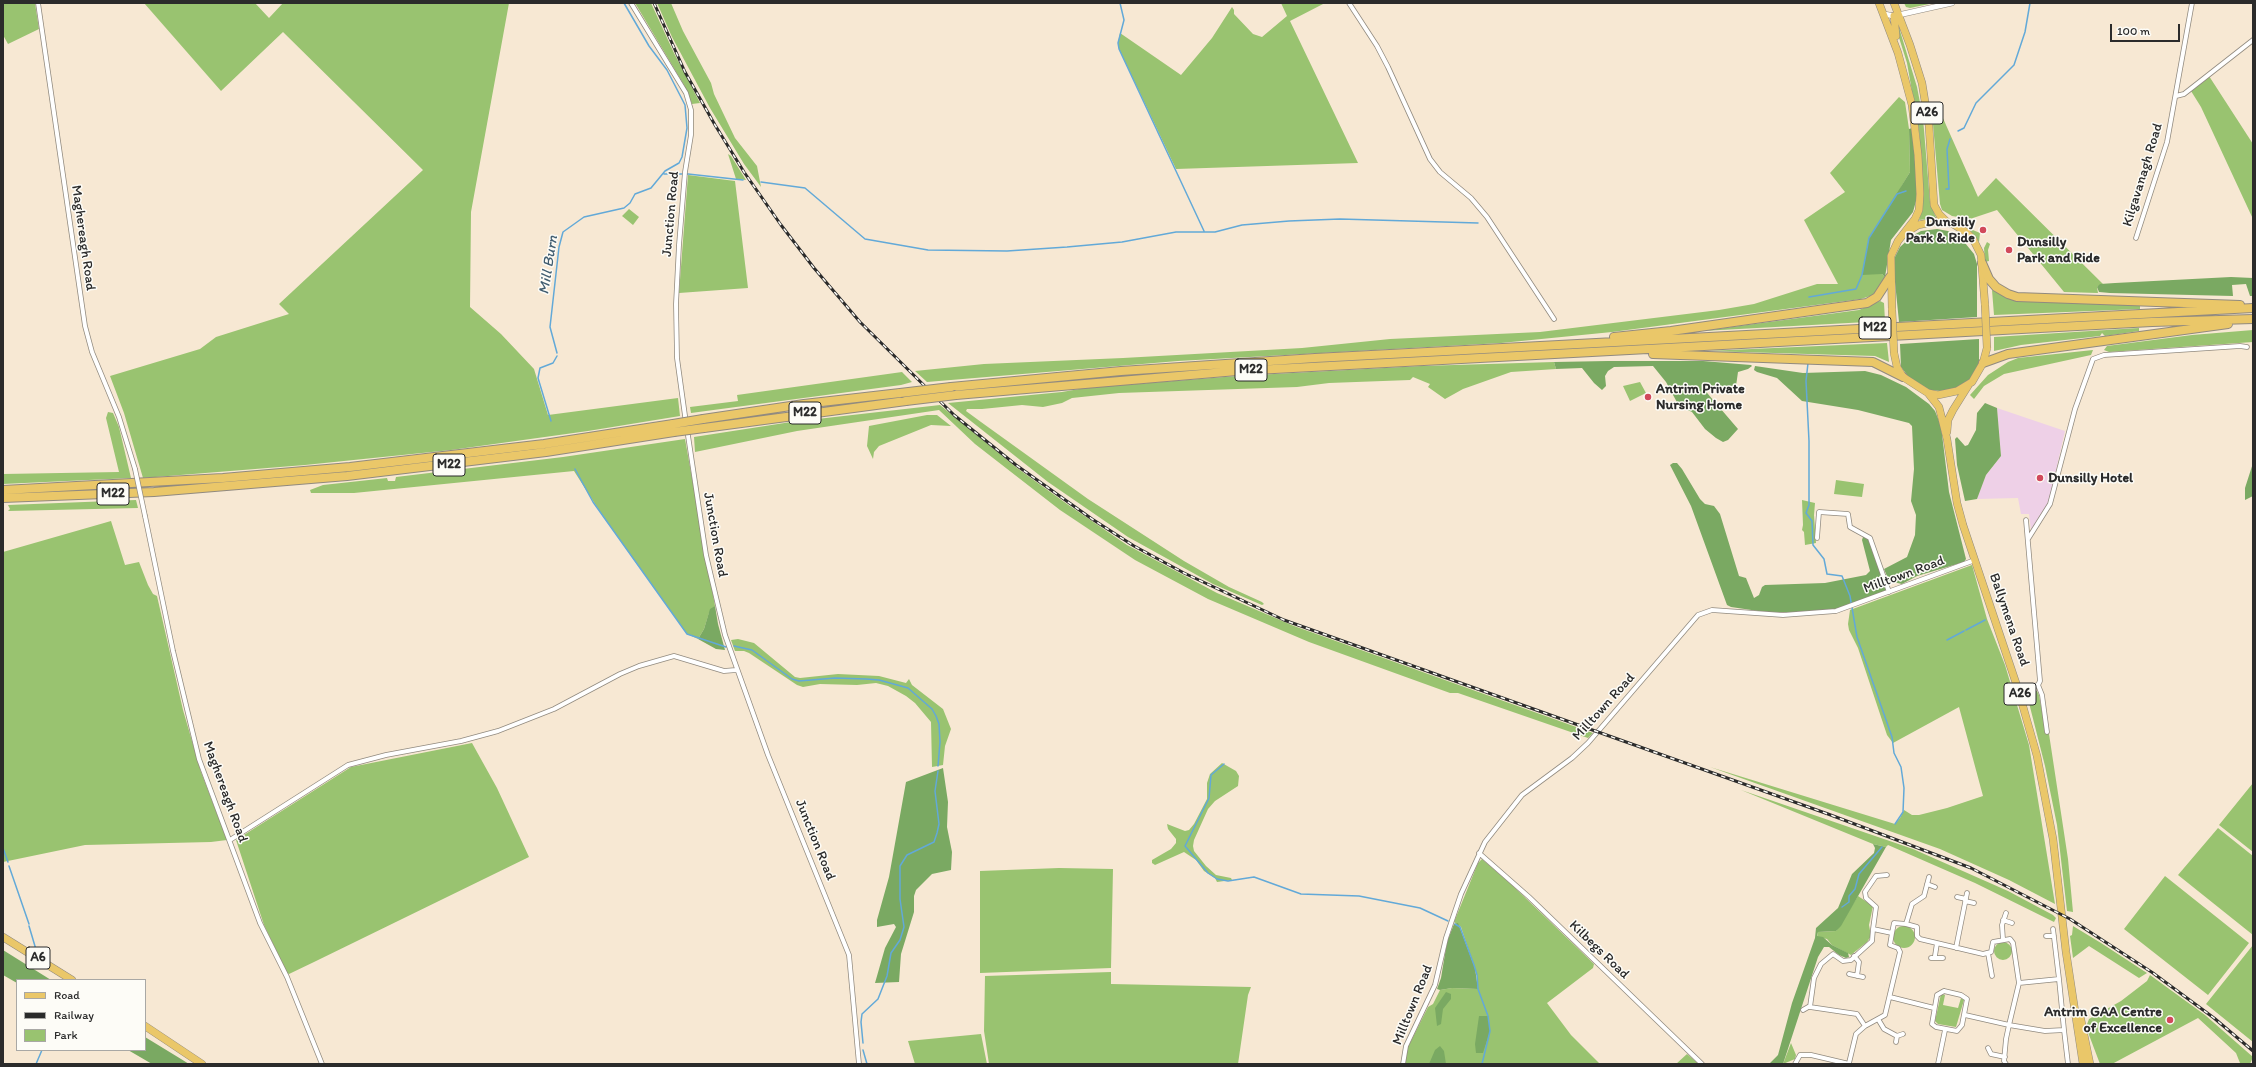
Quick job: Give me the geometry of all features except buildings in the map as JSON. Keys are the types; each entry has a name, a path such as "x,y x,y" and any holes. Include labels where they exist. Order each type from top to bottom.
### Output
{"highway":[{"path":"1982,262 1989,278 1996,287 2017,297 2253,307"},
{"path":"1497,348 1671,331 1867,303 1877,297 1890,277"},
{"name":"M22","path":"703,424 804,404 951,387 1129,370 1497,348 2253,307"},
{"path":"1983,364 2008,354 2253,320"},
{"name":"M22","path":"3,490 146,483 350,467 956,395 1230,371 2152,322 2253,320"},
{"path":"1546,354 1663,354 1873,362 1903,377"},
{"name":"M22","path":"3,498 154,492 347,476 546,452 673,428"}],"main road":[{"name":"A26","path":"1880,3 1904,71 1914,122 1920,194 1917,215 1896,245 1891,256 1890,277 1894,353 1897,367 1903,377 1928,392 1948,394 1972,382 1983,364 1987,348 1982,262 1980,251 1973,239 1958,226 1947,222 1939,214 1934,205 1929,126 1922,83 1894,3"},
{"path":"1897,15 1894,27 1904,71"},
{"path":"1905,233 1927,223 1947,222"},
{"name":"Ballymena Road","path":"1947,439 1948,420 1959,397 1972,382"},
{"name":"Ballymena Road","path":"1928,392 1939,407 1947,439 1957,503 2018,689 2037,756 2054,846 2066,952 2083,1064"},
{"name":"A6","path":"3,937 70,979"},
{"name":"Ballymena Road","path":"2066,952 2090,1064"},
{"path":"146,1027 202,1064"}],"street":[{"name":"Maghereagh Road","path":"38,3 85,326 92,352 121,423 135,469 186,708 199,759 260,923 287,978 322,1064"},
{"name":"Junction Road","path":"631,3 684,89 689,102 692,122 685,172 678,262 677,358 708,562 719,615 736,670 768,756 848,955 859,1064"},
{"path":"1349,3 1377,46 1388,67 1430,159 1440,172 1471,198 1487,217 1554,319"},
{"path":"1884,14 1897,15 1952,3"},
{"name":"Kilgavanagh Road","path":"2136,238 2167,142 2192,3"},
{"path":"2176,96 2184,94 2253,40"},
{"path":"2028,539 2050,504 2075,409 2093,359 2104,355 2240,346 2247,347"},
{"path":"1817,538 1818,512 1848,514 1850,527 1870,538 1889,592"},
{"path":"2026,520 2040,681 2038,685 2042,695 2047,732"},
{"name":"Milltown Road","path":"1403,1064 1406,1046 1435,985 1451,922 1466,880 1479,853 1497,825 1522,796 1572,758 1588,743 1701,613 1717,609 1757,614 1799,615 1836,611 1975,560"},
{"path":"230,840 348,765 386,755 461,741 498,731 554,709 620,674 639,666 674,656 724,671 736,670"},
{"path":"2018,689 2038,685"},
{"name":"Kilbegs Road","path":"1479,853 1529,897 1702,1064"},
{"path":"1810,1006 1814,978 1827,957 1833,954 1846,962 1872,941 1872,929 1876,907 1866,898 1865,892 1876,876 1887,875"},
{"path":"1906,924 1912,904 1923,897 1929,877"},
{"path":"1927,884 1935,887"},
{"path":"1956,948 1967,894"},
{"path":"1957,897 1974,903"},
{"path":"2003,940 2003,920 2006,913"},
{"path":"2003,920 2012,923"},
{"path":"1795,1064 1799,1053 1813,1055 1832,1062 1849,1063 1856,1034 1886,1012 1900,952 1898,948 1890,945 1894,923 1917,927 1919,938 1956,948 1988,953"},
{"path":"1872,929 1892,933"},
{"path":"2053,929 2068,1064"},
{"path":"2046,936 2054,936"},
{"path":"1992,976 1988,953 1991,951 1993,942 2003,940 2012,941 2019,983 2009,1025 2005,1057 2006,1064"},
{"path":"1937,943 1933,957 1943,958"},
{"path":"1854,956 1859,962 1857,976"},
{"path":"1849,974 1863,977"},
{"path":"2019,983 2058,979"},
{"path":"1940,992 1959,994 1967,999 1965,1014 1960,1030 1954,1032 1933,1025 1934,1008 1937,995 1940,992"},
{"path":"1890,997 1934,1008"},
{"path":"1803,1010 1810,1006 1830,1012 1844,1011 1857,1014 1865,1026"},
{"path":"1965,1014 2009,1025 2045,1031 2064,1030"},
{"path":"1878,1019 1884,1029 1897,1036 1903,1034"},
{"path":"1938,1064 1945,1030"},
{"path":"1896,1042 1897,1036"},
{"path":"1988,1048 1991,1054"},
{"path":"1991,1054 2005,1057"},
{"path":"1986,1058 1991,1054"}],"shaded area":[{"path":"1997,408 2065,431 2049,501 2031,530 2029,514 2021,514 2018,498 1977,499 1986,475 2001,456"}],"green space":[{"path":"3,3 35,3 39,29 8,44 3,35"},
{"path":"144,3 255,3 269,18 283,3 509,3 471,212 470,307 501,334 534,369 548,415 678,398 680,416 588,431 451,450 305,465 143,478 124,413 110,376 200,349 216,337 289,314 279,304 423,170 283,32 221,91"},
{"path":"635,3 651,3 674,53 700,103 692,104 684,85"},
{"path":"657,3 671,3 683,31 711,83 714,94 735,138 757,166 761,187 744,164 710,108 672,37"},
{"path":"1281,3 1325,3 1290,21 1358,163 1176,169 1119,49 1118,43 1120,33 1181,75 1212,38 1232,7 1234,14 1253,34 1262,37 1287,16"},
{"path":"1904,3 1934,3 1910,8 1906,7"},
{"path":"1897,21 1917,87 1923,118 1930,202 1936,218 1919,220 1923,207 1923,192 1919,131 1907,63 1896,28"},
{"path":"2209,76 2253,144 2253,219 2201,107 2191,91"},
{"path":"1899,97 1905,102 1909,129 1910,172 1901,187 1882,274 1885,277 1873,295 1861,299 1612,332 1501,343 1178,361 927,382 915,371 984,364 1302,348 1390,339 1540,332 1719,310 1754,304 1817,284 1838,284 1804,220 1845,192 1830,173"},
{"path":"1935,111 1940,112 1942,116 1978,197 1996,178 2103,284 2097,287 2098,293 2064,292 1997,210 1970,219 1952,216 1942,210 1940,204 1932,113"},
{"path":"1912,128 1916,173 1916,201 1913,212 1891,240 1885,277 1882,274 1862,275 1869,238 1910,172 1909,129"},
{"path":"728,154 731,156 746,180 736,179"},
{"path":"688,175 735,181 748,288 679,293"},
{"path":"629,209 639,217 633,225 622,216"},
{"path":"1968,228 1980,233 1979,242 1974,235"},
{"path":"1937,229 1948,231 1961,238 1974,254 1977,264 1977,317 1899,322 1893,262 1895,257 1900,247 1912,236 1921,231"},
{"path":"1987,242 1990,244 1988,250 1989,261 1985,262 1984,248"},
{"path":"2231,277 2253,278 2253,296 2250,296 2246,284 2232,285 2233,296 2110,293 2099,292 2097,287 2100,284"},
{"path":"1992,290 2013,300 2140,305 2140,309 1994,315"},
{"path":"1880,301 1884,303 1885,321 1702,331 1859,310"},
{"path":"2139,328 2139,331 2105,336 2102,333 2100,336 2021,345 1994,351 1994,337"},
{"path":"2253,330 2253,342 2109,352 2104,350 2107,346 2192,335"},
{"path":"1979,339 1979,365 1970,379 1957,388 1941,391 1930,390 1911,380 1901,367 1900,344"},
{"path":"1887,343 1889,362 1875,356 1707,351"},
{"path":"2093,350 2091,355 2004,374 1984,386 1974,399 1970,395 1988,375 2008,362 2018,358"},
{"path":"1703,361 1751,365 1752,366 1748,369 1738,372 1736,386 1702,387 1738,429 1728,440 1723,442 1716,438 1705,429 1692,412 1679,406 1666,382 1653,366 1614,367 1608,371 1605,376 1606,386 1602,390 1594,383 1582,368 1556,369 1554,362"},
{"path":"1554,362 1556,369 1511,372 1463,389 1445,399 1428,387 1430,384 1413,377 1410,380 1329,383 1297,387 1119,393 1072,398 1062,403 1043,407 1022,405 967,409 966,411 1088,499 1184,561 1229,587 1262,602 1264,604 1262,605 1213,584 1128,537 1048,482 948,403 1062,392 1085,388 1237,376 1421,366"},
{"path":"1755,366 1803,373 1865,371 1881,375 1906,387 1929,404 1935,411 1941,426 1949,492 1966,559 1964,562 1917,576 1902,584 1889,581 1884,569 1907,557 1915,535 1916,515 1911,501 1914,469 1912,426 1909,423 1858,410 1802,401 1777,378 1754,370"},
{"path":"902,372 912,382 901,385 691,413 690,407 738,401 737,395"},
{"path":"1640,382 1646,393 1630,401 1623,386"},
{"path":"1985,403 1997,408 2001,456 1986,475 1977,499 1965,501 1957,465 1955,439 1957,437 1965,446 1968,445 1976,430 1977,413"},
{"path":"940,405 1017,468 1127,545 1217,593 1294,626 1593,733 1588,738 1458,693 1450,693 1309,642 1208,599 1135,560 1060,510 975,444 939,410 797,431 695,452 694,437 791,422"},
{"path":"108,412 113,413 119,427 131,478 3,484 3,474 119,472 106,418"},
{"path":"927,415 937,415 951,426 931,425 879,446 874,452 873,459 867,446 869,426"},
{"path":"685,439 715,606 709,613 704,629 698,639 687,634 602,515 574,471 354,493 311,493 310,490 323,485 387,478 388,481 395,481 396,477 563,457"},
{"path":"1677,463 1682,469 1700,499 1705,504 1714,506 1720,514 1739,576 1746,578 1754,598 1759,595 1762,587 1765,585 1825,583 1866,575 1870,571 1862,540 1863,537 1866,536 1872,547 1887,591 1836,609 1818,612 1765,612 1731,607 1727,605 1691,506 1670,465"},
{"path":"2253,463 2253,496 2245,500 2245,488"},
{"path":"1836,480 1864,484 1862,497 1834,494"},
{"path":"136,500 138,508 8,511 10,509 8,505"},
{"path":"1802,500 1815,503 1814,515 1816,543 1805,545 1804,532 1802,530"},
{"path":"111,521 125,565 139,562 148,585 153,594 157,596 183,710 201,772 227,840 211,842 85,845 3,862 3,552"},
{"path":"1972,565 1987,619 2005,665 2029,745 2055,904 2009,880 1940,849 1710,767 1895,824 1904,810 1912,815 1919,815 1947,808 1983,796 1959,707 1893,743 1887,735 1858,648 1849,630 1848,624 1850,610"},
{"path":"715,606 725,650 716,649 698,639 704,629 710,609"},
{"path":"738,639 754,643 795,677 800,678 838,674 879,676 906,683 909,679 912,685 943,709 951,729 945,746 943,765 932,767 931,722 915,703 906,696 888,686 876,683 857,685 820,684 803,687 797,685 749,653 744,651 735,651 731,640"},
{"path":"2030,691 2037,691 2039,695 2046,733 2049,734 2068,859 2073,912 2067,911 2057,825 2045,766 2028,699"},
{"path":"472,743 497,788 529,857 289,974 287,973 264,925 236,840 351,767"},
{"path":"1222,763 1236,771 1239,776 1238,786 1215,801 1208,809 1194,840 1193,846 1194,851 1206,866 1216,875 1231,878 1232,880 1217,882 1215,878 1204,871 1196,860 1184,852 1155,865 1152,863 1152,860 1171,849 1176,843 1176,839 1168,829 1167,824 1185,831 1189,830 1194,824 1207,799 1207,783 1210,774"},
{"path":"943,768 948,802 947,827 952,852 951,870 932,874 916,890 914,896 914,912 901,954 899,982 875,983 885,948 896,927 894,924 877,927 877,920 889,877 906,782"},
{"path":"2253,783 2253,852 2219,825"},
{"path":"1741,790 1913,849 2008,891 2056,918 2054,922 1975,883 1888,845 1886,847 1873,844"},
{"path":"2218,828 2253,856 2253,935 2178,875"},
{"path":"1873,844 1886,847 1841,926 1836,931 1818,932 1817,936 1823,937 1832,945 1848,953 1849,957 1846,958 1839,955 1829,947 1824,947 1818,957 1783,1064 1769,1064 1778,1055 1792,1003 1815,938 1816,928 1838,908 1852,874 1874,853 1875,848"},
{"path":"1482,859 1512,885 1594,964 1593,968 1547,1003 1571,1035 1600,1064 1404,1064 1408,1047 1428,1007 1433,1004 1440,990 1452,988 1478,989 1477,975 1461,927 1454,922 1478,863"},
{"path":"1059,868 1113,869 1111,968 980,973 980,871"},
{"path":"2165,876 2249,943 2208,995 2124,929"},
{"path":"1858,896 1873,906 1869,925 1871,936 1867,942 1851,955 1832,945 1827,939 1817,937 1818,932 1836,931"},
{"path":"1458,923 1475,968 1478,989 1452,988 1440,990 1437,989 1441,978 1447,942 1454,924"},
{"path":"1904,926 1912,929 1915,937 1912,945 1904,948 1896,945 1893,937 1896,929"},
{"path":"2073,926 2147,973 2139,978 2089,946 2073,958 2070,936 2072,935"},
{"path":"1999,942 2007,942 2012,947 2010,958 2007,960 1999,960 1994,955 1994,947"},
{"path":"2253,945 2253,1042 2206,1004"},
{"path":"3,950 49,979 16,979 16,982 3,975"},
{"path":"1111,972 1111,984 1251,987 1248,995 1238,1064 989,1064 984,1031 985,976"},
{"path":"2150,975 2205,1015 2253,1057 2250,1064 2240,1063 2236,1053 2198,1018 2112,1064 2100,1064 2086,1027 2089,1019 2121,1001 2147,981"},
{"path":"1446,992 1451,994 1451,999 1443,1009 1441,1024 1437,1026 1435,1008"},
{"path":"1941,994 1945,995 1943,1005 1958,1008 1961,998 1964,1000 1956,1027 1938,1024 1935,1021"},
{"path":"1479,1016 1488,1016 1490,1031 1483,1053 1476,1053 1475,1044"},
{"path":"981,1034 987,1064 915,1064 908,1041"},
{"path":"146,1038 189,1064 152,1064 130,1051 146,1051"},
{"path":"1791,1043 1796,1055 1795,1059 1783,1064"},
{"path":"1440,1046 1444,1051 1446,1064 1429,1064 1435,1050"},
{"path":"1687,1054 1694,1060 1699,1064 1676,1064"}],"waterway":[{"name":"Mill Burn","path":"557,353 550,327 559,247 563,232 584,217 624,208 630,203 635,194 651,188 665,171 679,163 682,157 687,128 685,105 667,70 649,46 624,3"},
{"path":"1120,3 1124,20 1118,43 1119,49 1204,231"},
{"path":"1958,131 1964,128 1976,103 2014,65 2025,32 2030,3"},
{"path":"2099,3 2109,3"},
{"path":"1946,189 1949,189 1947,149 1950,139"},
{"path":"664,174 688,174 743,180"},
{"path":"761,182 805,188 865,239 928,250 1007,251 1067,247 1122,242 1176,232 1215,232 1242,225 1289,221 1340,219 1478,223"},
{"path":"1809,297 1856,289 1862,275 1869,238 1897,194 1906,191"},
{"path":"551,421 538,378 540,368 553,363 557,356"},
{"path":"1808,363 1806,381 1809,441 1809,505 1806,513 1812,521 1813,545 1824,559 1827,574 1842,576 1850,596 1857,637 1892,737 1894,753 1901,767 1904,788 1903,812 1895,824"},
{"path":"575,469 593,502 687,634 726,647"},
{"path":"1966,630 1985,620"},
{"path":"1947,640 1964,631"},
{"path":"734,646 752,650 792,679 799,681 835,678 866,679 879,680 908,688 932,709 936,716 939,724 940,742 938,766"},
{"path":"1224,764 1211,775 1209,798 1185,846 1208,873 1217,879 1228,881 1254,877 1301,894 1359,896 1420,908 1448,921"},
{"path":"863,1043 861,1022 862,1014 878,999 887,976 891,953 900,940 904,927 900,899 900,866 907,855 934,842 937,833 939,824 935,791 938,771"},
{"path":"1842,907 1849,902 1849,896 1855,889 1859,874 1882,847"},
{"path":"3,848 8,862"},
{"path":"9,866 29,924"},
{"path":"1455,924 1460,927 1474,965 1477,975 1478,989 1488,1016 1490,1031 1482,1064"},
{"path":"29,926 37,953"},
{"path":"863,1050 867,1064"},
{"path":"36,1064 42,1051"}],"railway":[{"path":"654,3 685,72 715,125 744,172 781,225 814,268 860,322 954,415 1016,465 1092,519 1134,546 1184,573 1284,620 1828,814 1971,868 2070,919 2153,973 2214,1018 2253,1051"}],"place":[{"name":"Dunsilly Park & Ride","path":"1983,230"},
{"name":"Dunsilly Park and Ride","path":"2009,250"},
{"name":"Antrim Private Nursing Home","path":"1648,397"},
{"name":"Dunsilly Hotel","path":"2040,478"},
{"name":"Antrim GAA Centre of Excellence","path":"2170,1020"}]}
